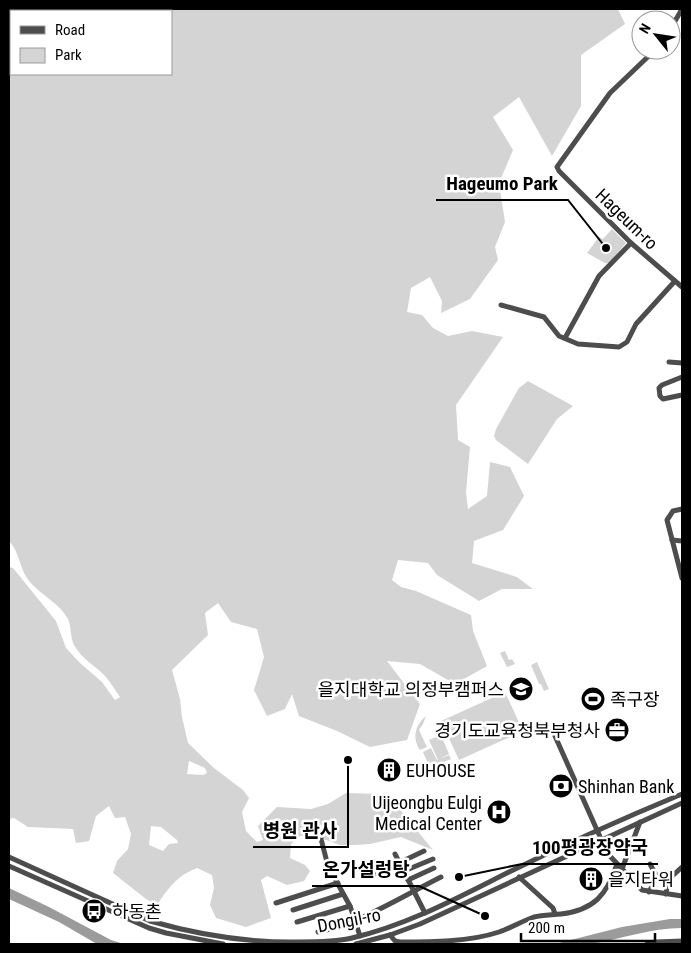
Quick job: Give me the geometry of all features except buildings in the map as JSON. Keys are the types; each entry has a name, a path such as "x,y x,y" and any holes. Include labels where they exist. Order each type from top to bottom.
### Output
{"street":[{"name":"Hageum-ro","path":"644,60 610,93 557,167 631,243 682,287"},
{"path":"565,338 599,276 631,243"},
{"path":"501,305 544,317 559,336 578,344 623,345 636,324 675,281"},
{"path":"670,362 682,363"},
{"path":"682,377 659,388 660,396 663,399 682,395"},
{"path":"682,509 673,511 667,520 672,540 680,558 682,577"},
{"path":"672,540 682,541"},
{"path":"555,736 604,848 642,890 682,896"},
{"name":"Dongil-ro","path":"9,857 150,921 200,934 244,941 325,942 360,936 425,913 597,830 682,794"},
{"name":"Dongil-ro","path":"356,944 390,936 420,924 601,839 682,804"},
{"path":"622,869 640,822"},
{"path":"320,835 325,858 350,906 360,936"},
{"path":"371,876 424,851"},
{"path":"395,854 425,913"},
{"path":"404,871 433,859"},
{"path":"390,936 395,941 400,942 481,937 536,917 576,910 599,898 605,892 610,885 617,864"},
{"path":"649,892 657,877 650,864"},
{"path":"9,866 149,928 223,944"},
{"path":"666,894 668,880 682,867"},
{"path":"408,880 434,868"},
{"path":"318,932 336,928 356,920 441,877"},
{"path":"519,877 553,908 556,914"},
{"path":"276,903 338,883"},
{"path":"293,910 343,894"},
{"path":"297,922 350,906"},
{"path":"647,944 682,941"}],"green space":[{"path":"9,9 618,9 625,24 581,55 581,106 552,156 519,97 493,117 513,150 499,183 505,222 495,247 498,260 470,299 441,313 442,301 430,277 411,288 407,312 422,315 433,328 448,336 472,331 503,337 456,405 458,440 470,447 466,492 468,509 487,496 490,462 510,467 524,496 503,530 474,541 472,563 517,577 533,589 502,589 479,601 437,575 428,563 398,560 392,580 401,587 416,591 471,615 473,631 487,666 455,684 420,664 387,661 420,704 407,740 370,747 299,716 292,694 285,709 267,716 254,690 264,657 257,629 231,622 218,603 205,613 208,635 172,670 180,699 188,743 214,768 243,790 249,798 242,812 246,831 257,842 263,840 258,826 277,807 311,809 328,804 346,793 379,794 392,800 433,850 401,837 370,844 340,845 315,836 300,836 291,844 290,858 305,865 310,871 304,881 287,885 267,876 261,880 271,918 246,927 216,918 210,905 214,888 212,875 197,868 184,874 174,883 157,905 146,899 113,873 117,861 128,849 131,834 125,817 115,818 109,806 96,816 89,841 76,843 73,829 28,827 14,818 9,819 9,567 13,568 56,621 66,648 102,682 115,700 120,697 106,677 77,650 73,642 68,619 27,578 9,541","holes":["189,761 205,768 207,773 203,775 187,774","151,826 161,827 178,843 169,844 163,851 149,845"]},
{"path":"612,229 626,243 609,263 605,263 587,253 599,237 603,239"},
{"path":"528,381 573,406 557,419 528,464 496,440 494,436 519,388"},
{"path":"505,651 509,660 512,659 515,664 507,667 500,653"},
{"path":"537,662 549,689 544,691 531,665"},
{"name":"족구장","path":"599,691 603,700 587,707 583,699"},
{"path":"505,692 523,731 459,760 441,721"},
{"path":"426,716 419,730 427,747 420,750 415,736 419,723"},
{"path":"441,735 449,754 439,759 449,755 451,759 430,768 423,752 431,748 438,760 429,740"}],"shaded area":[{"path":"9,888 111,940 124,944 97,944 59,922 9,899"},
{"path":"670,919 682,919 682,928 647,932 586,945 555,944 622,927"}],"place":[{"name":"Hageumo Park","path":"606,248"},
{"name":"을지대학교 의정부캠퍼스","path":"521,689"},
{"name":"족구장","path":"593,699"},
{"name":"경기도교육청북부청사","path":"617,730"},
{"name":"병원 관사","path":"348,760"},
{"name":"EUHOUSE","path":"389,770"},
{"name":"Shinhan Bank","path":"561,786"},
{"name":"Uijeongbu Eulgi Medical Center","path":"499,812"},
{"name":"100평광장약국","path":"459,877"},
{"name":"을지타워","path":"591,879"},
{"name":"하동촌","path":"94,911"},
{"name":"온가설렁탕","path":"485,916"}]}
